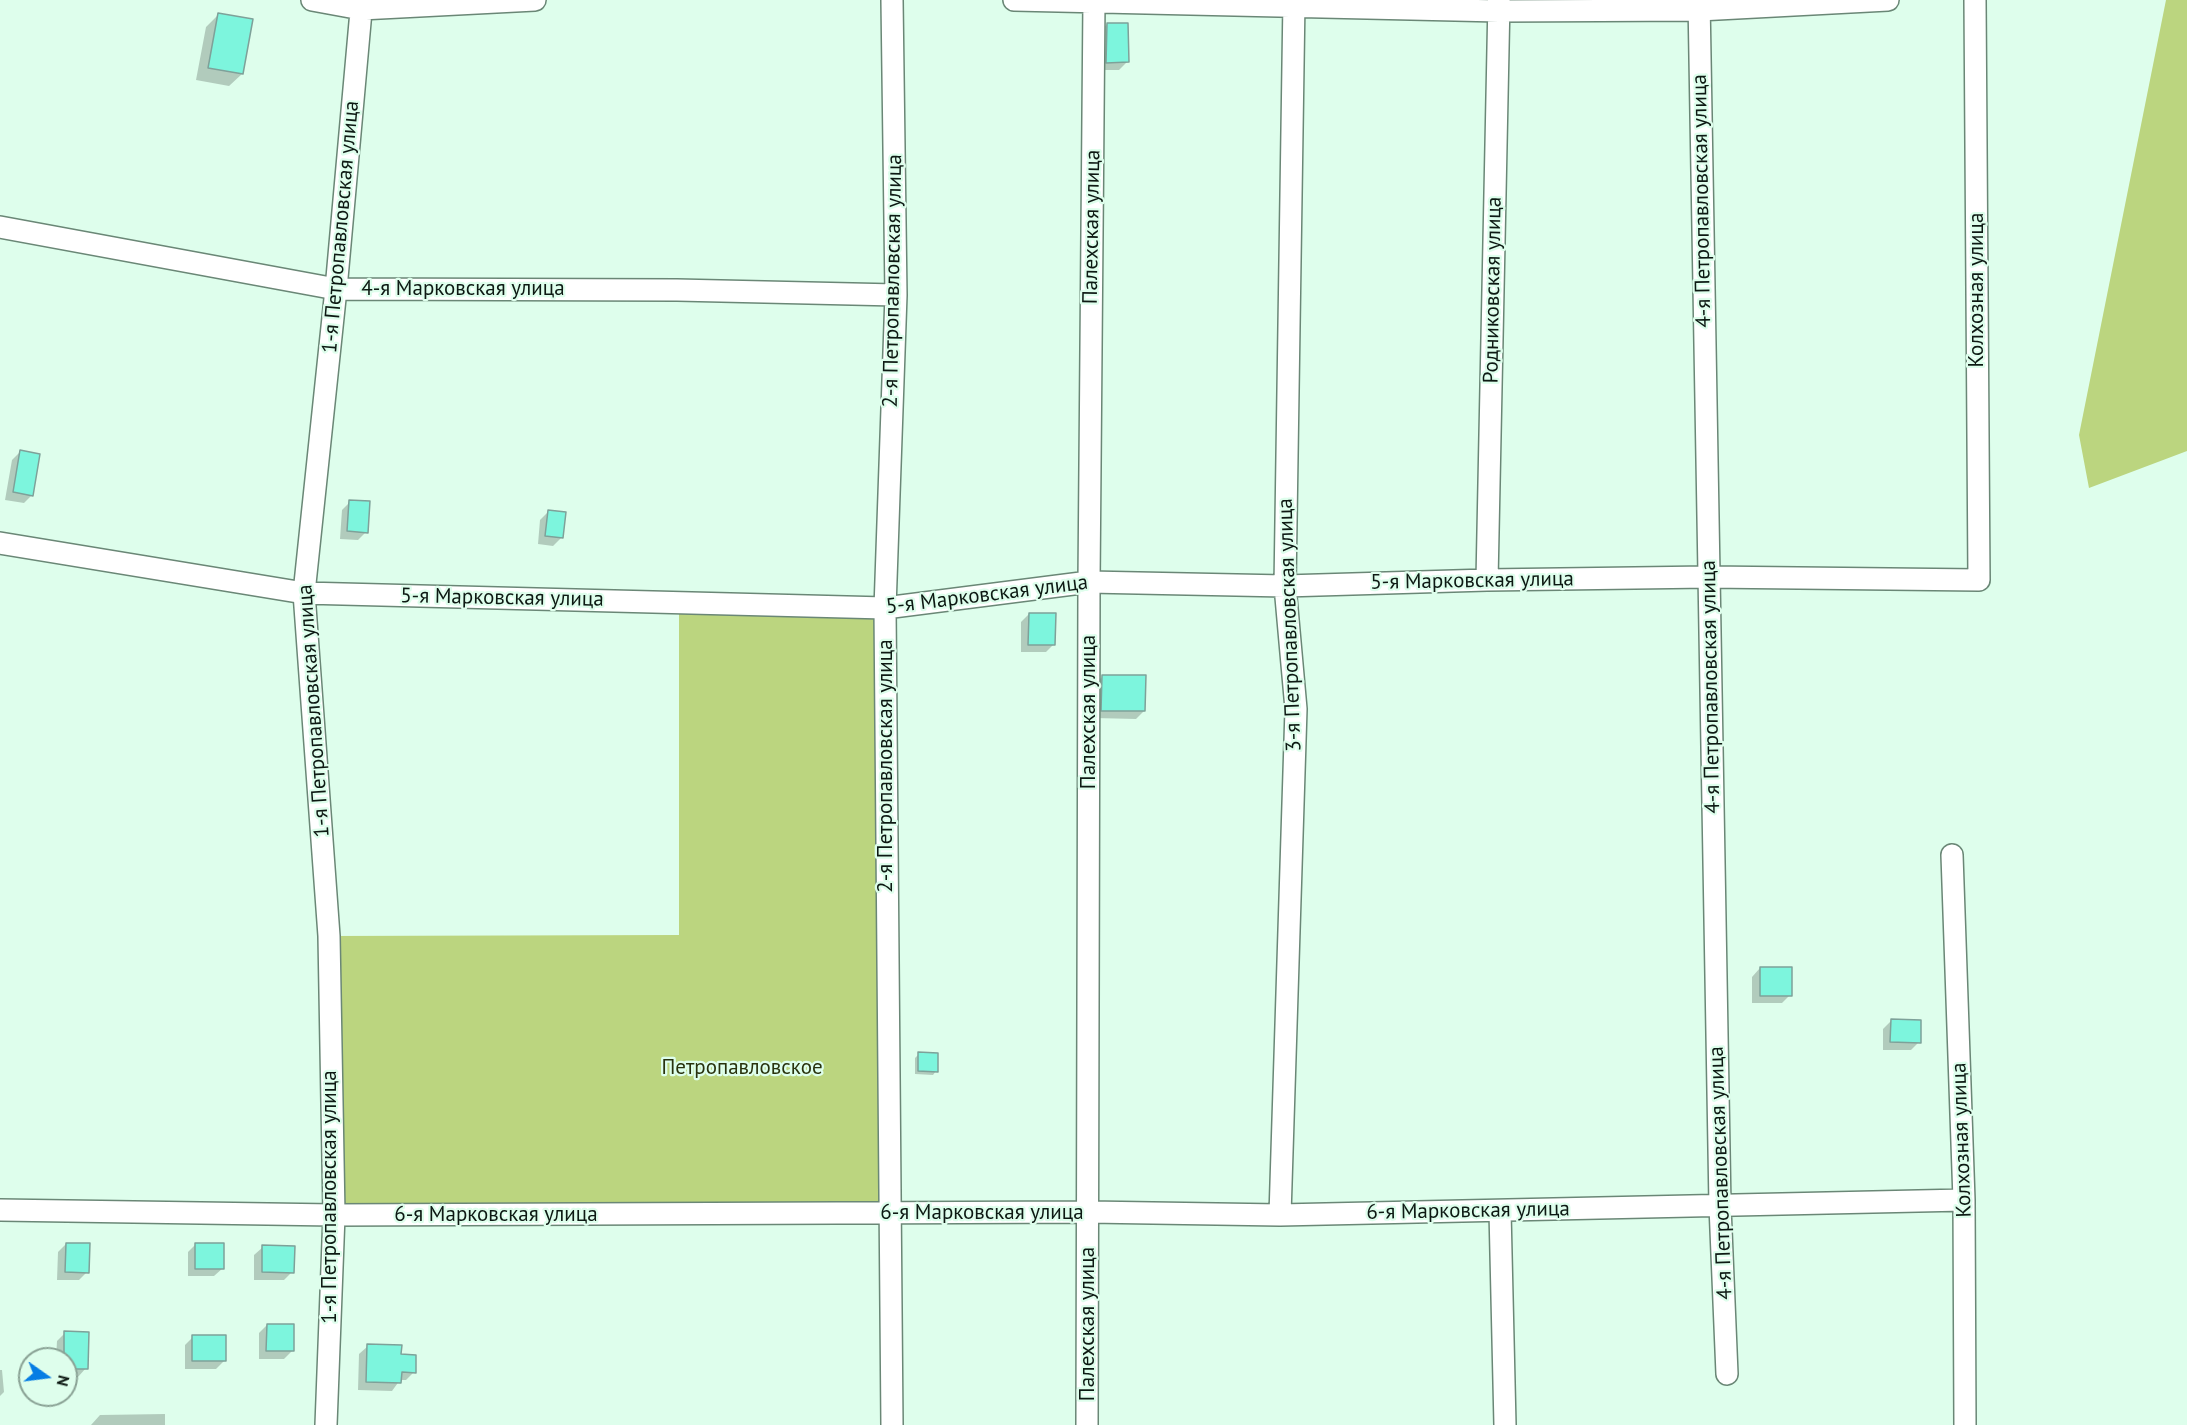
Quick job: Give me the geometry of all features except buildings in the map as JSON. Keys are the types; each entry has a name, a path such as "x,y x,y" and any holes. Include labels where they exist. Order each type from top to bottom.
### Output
{"street":[{"path":"312,0 362,4 535,0"},
{"name":"2-я Петропавловская улица","path":"892,0 896,296 885,608 892,1425"},
{"path":"1014,0 1499,6 1699,5 1888,0"},
{"name":"Колхозная улица","path":"1975,0 1978,580"},
{"name":"Палехская улица","path":"1087,1425 1089,582 1095,1"},
{"name":"3-я Петропавловская улица","path":"1280,1215 1296,709 1285,586 1294,3"},
{"name":"1-я Петропавловская улица","path":"326,1425 334,1215 329,936 304,593 336,289 362,4"},
{"name":"4-я Петропавловская улица","path":"1699,5 1720,1206 1727,1374"},
{"name":"Родниковская улица","path":"1487,580 1499,6"},
{"name":"4-я Марковская улица","path":"0,227 336,289 665,290 896,296"},
{"name":"5-я Марковская улица","path":"0,543 304,593 885,608 1089,582 1285,586 1708,577 1978,580"},
{"name":"Колхозная улица","path":"1952,855 1964,1200 1965,1425"},
{"name":"6-я Марковская улица","path":"0,1210 334,1215 1089,1212 1280,1215 1964,1200"},
{"path":"1500,1211 1505,1425"}],"green space":[{"path":"2166,0 2187,0 2187,451 2089,488 2079,435"},
{"name":"Петропавловское","path":"679,602 885,608 890,1214 334,1215 329,936 679,935"}]}
